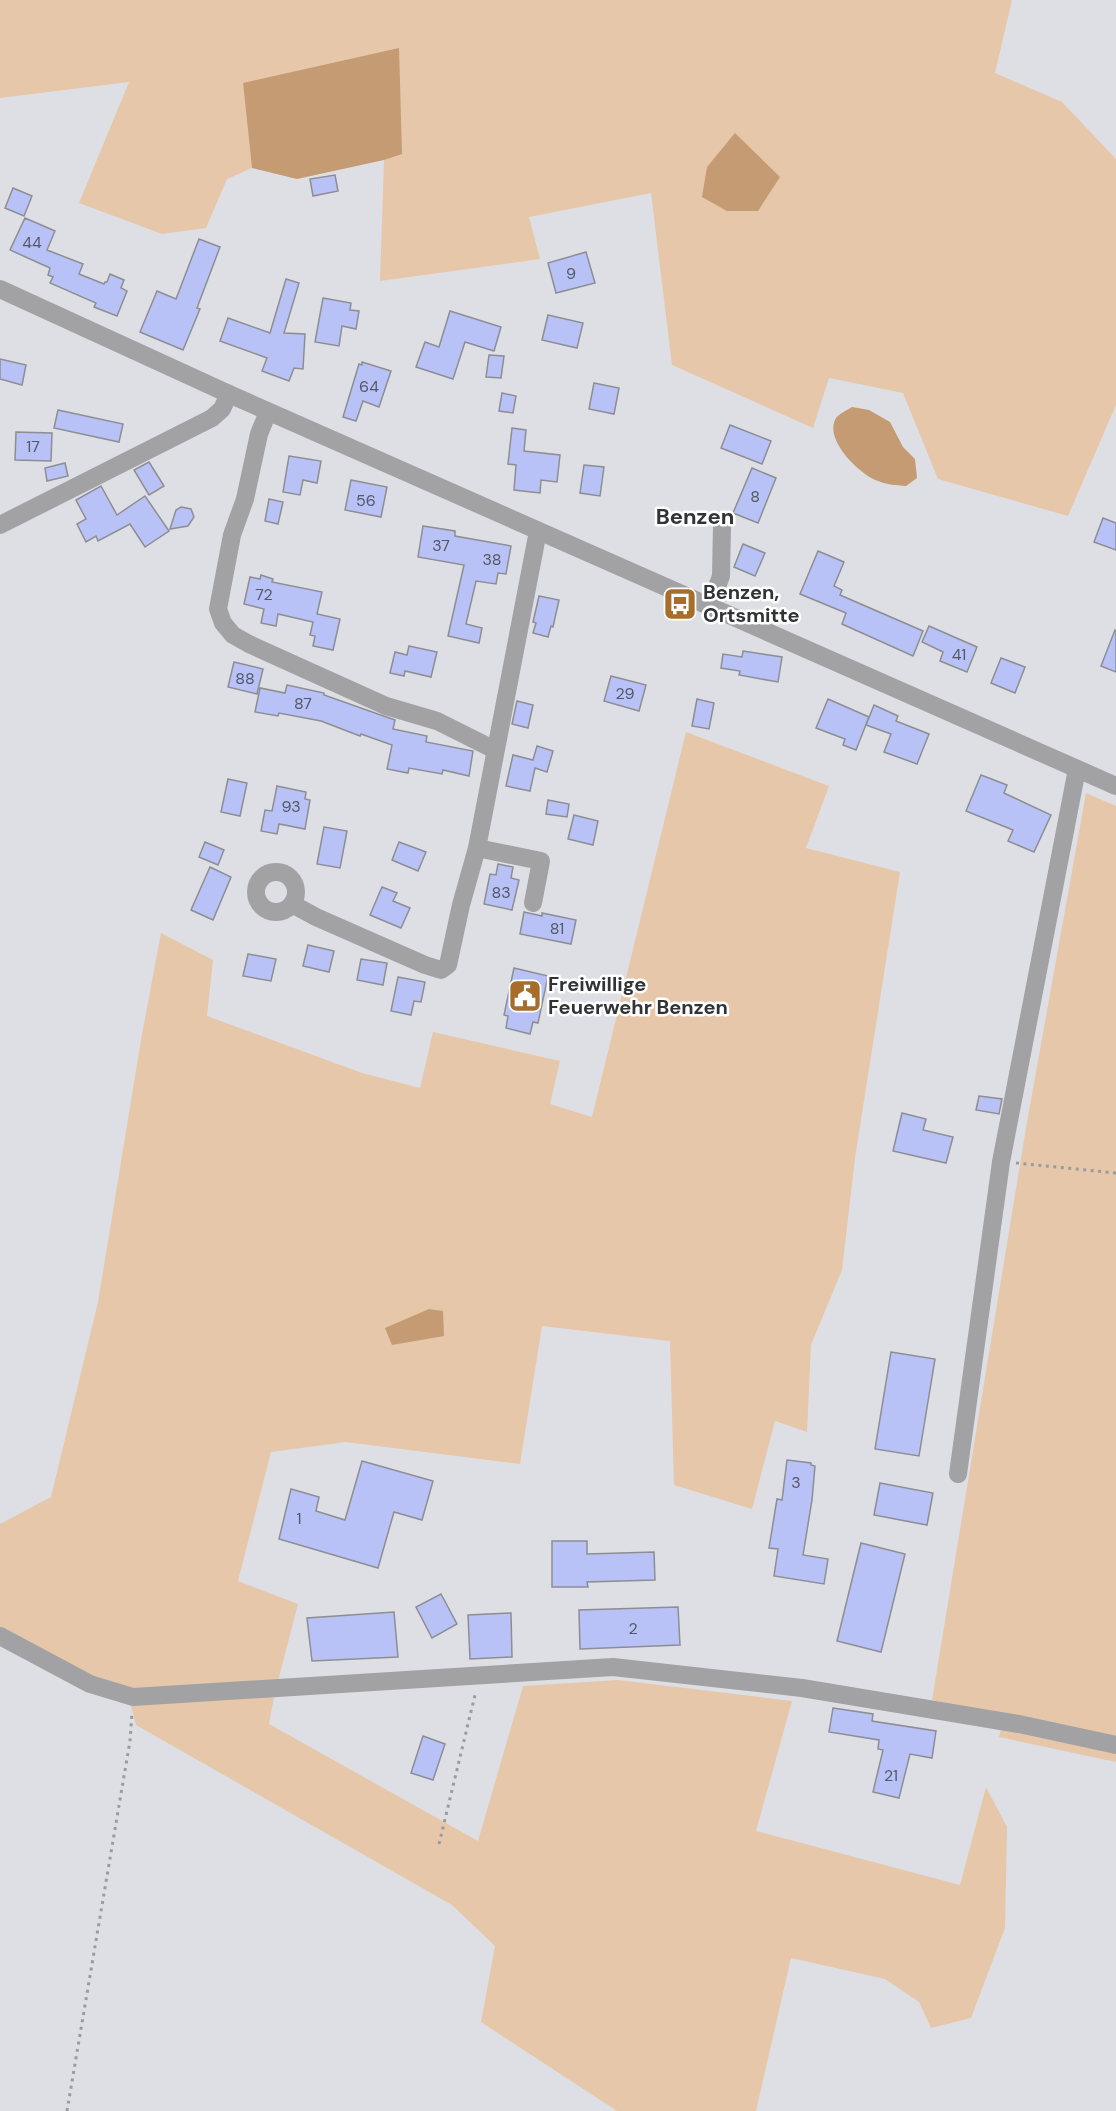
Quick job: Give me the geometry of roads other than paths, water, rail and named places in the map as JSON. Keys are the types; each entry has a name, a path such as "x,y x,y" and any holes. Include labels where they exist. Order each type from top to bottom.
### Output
{"street":[{"path":"0,289 268,412 1116,786"},
{"path":"0,525 212,418 222,409 229,394"},
{"path":"268,412 259,434 245,499 232,535 218,609 223,623 233,635 249,644 386,706 437,721 495,750"},
{"path":"710,606 721,576 722,525"},
{"path":"292,904 316,917 425,965 441,970 450,961 461,905 477,848 538,531"},
{"path":"958,1473 1001,1162 1077,769"},
{"path":"477,848 541,861 533,903"},
{"path":"0,1636 50,1665 90,1684 133,1697 613,1667 802,1688 1019,1724 1116,1745"}],"place":[{"name":"Benzen, Ortsmitte","path":"680,604"},
{"name":"Freiwillige Feuerwehr Benzen","path":"525,996"}],"district":[{"name":"Benzen","path":"695,516"}]}
